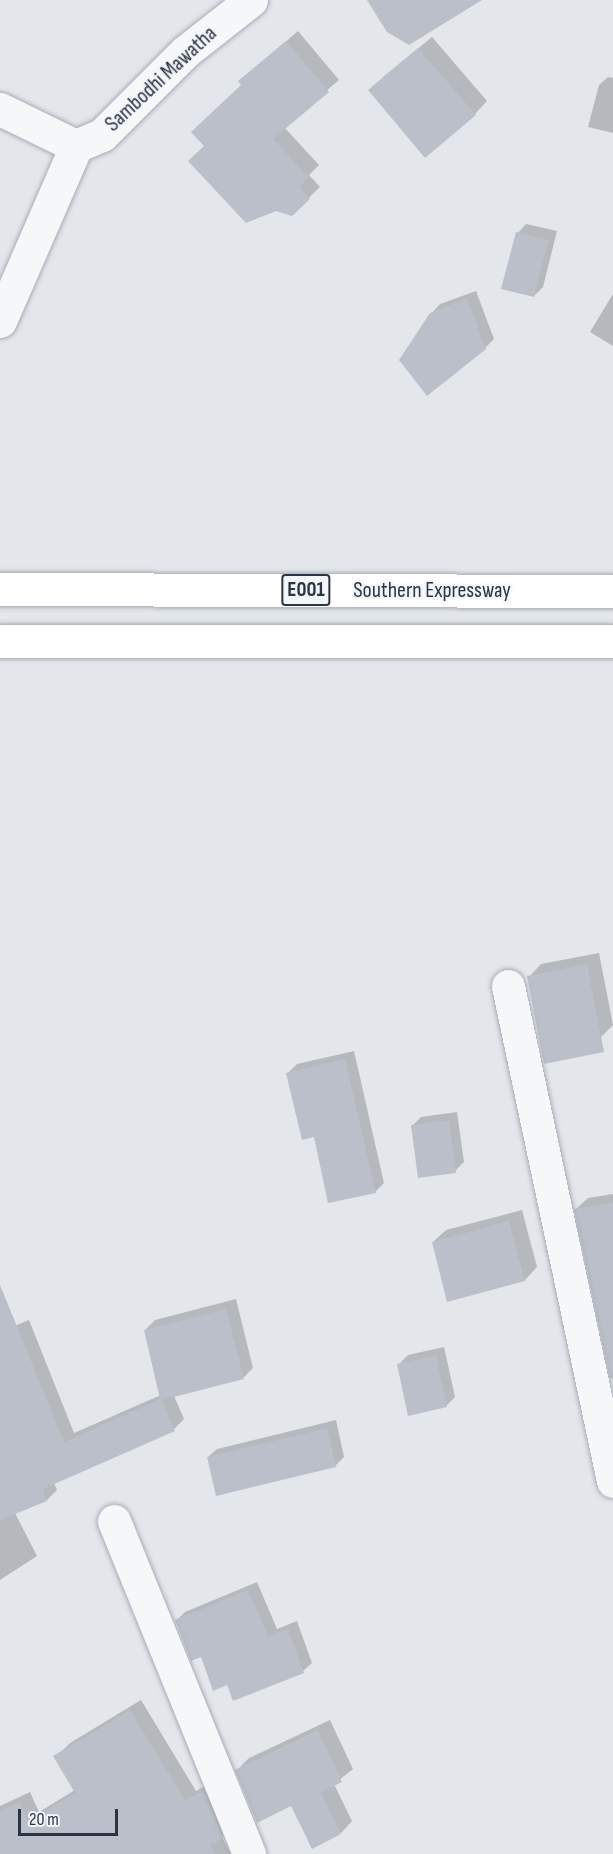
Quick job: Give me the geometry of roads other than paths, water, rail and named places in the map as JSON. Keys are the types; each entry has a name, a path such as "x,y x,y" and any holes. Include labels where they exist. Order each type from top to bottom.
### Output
{"highway":[{"name":"Southern Expressway","path":"0,589 613,591"},
{"name":"E001","path":"0,641 613,641"}],"street":[{"name":"Sambodhi Mawatha","path":"76,146 102,135 185,52 251,0"},
{"path":"0,109 76,146 0,321"},
{"path":"508,986 613,1481"},
{"path":"114,1521 249,1854"}]}
